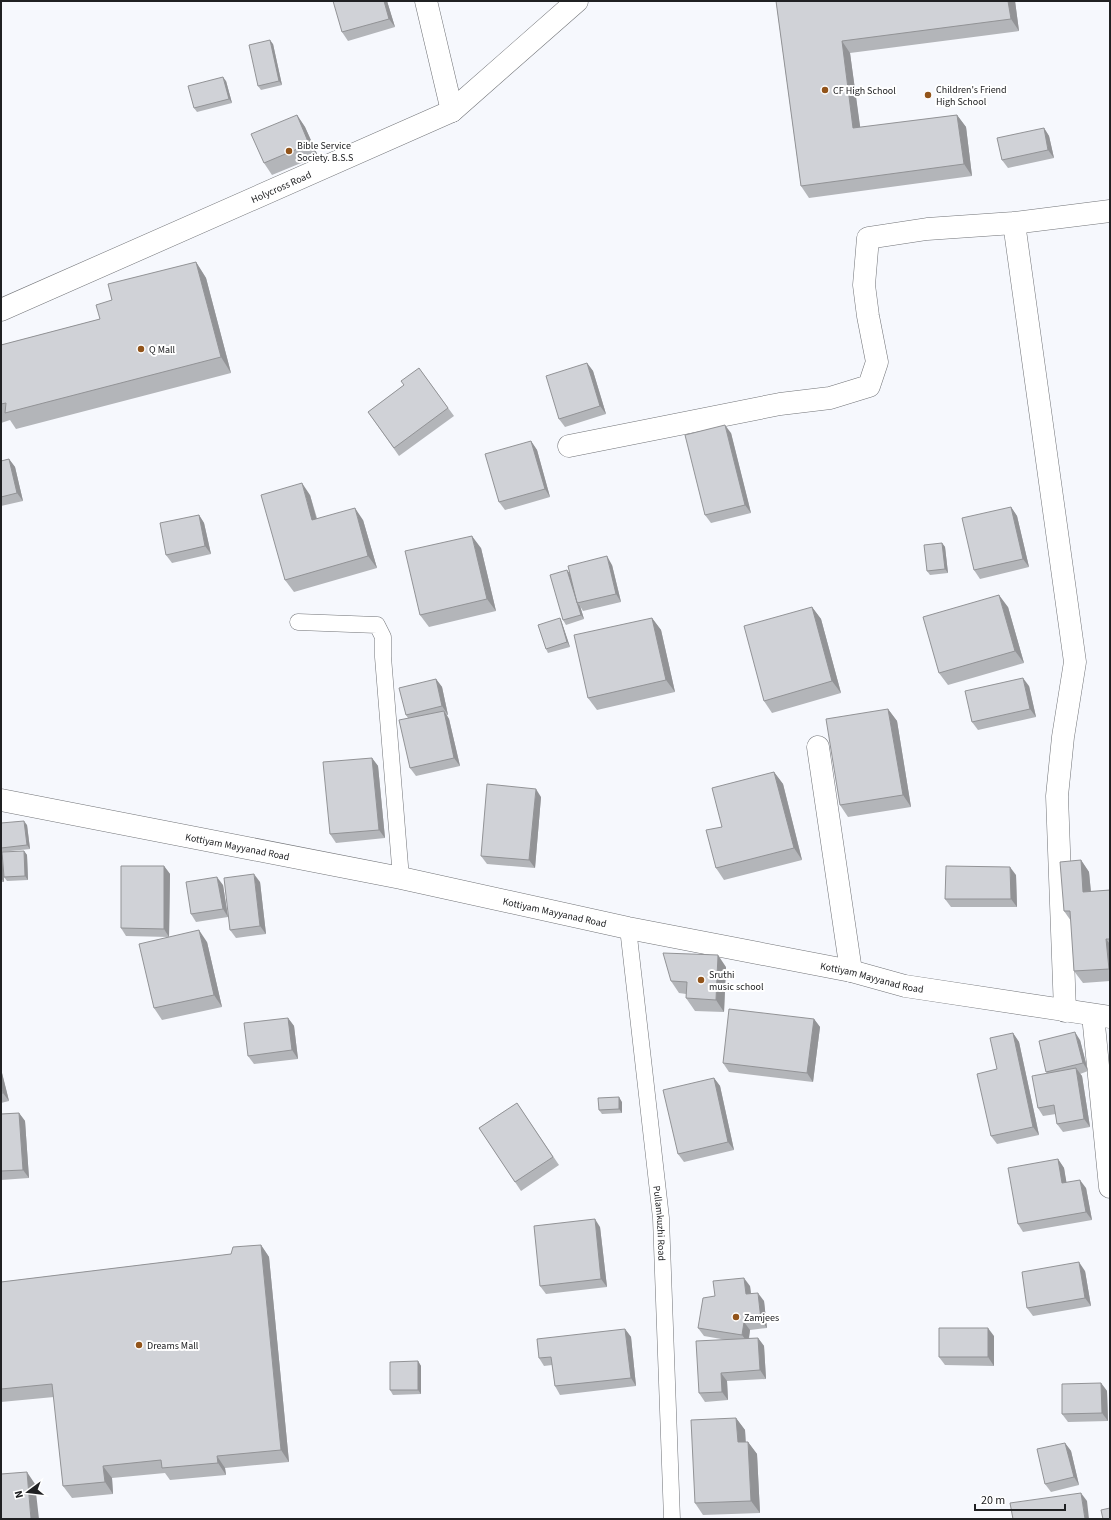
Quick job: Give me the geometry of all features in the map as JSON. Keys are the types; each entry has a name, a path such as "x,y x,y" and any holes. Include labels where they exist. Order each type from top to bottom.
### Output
{"street":[{"path":"426,1 452,111"},
{"name":"Holycross Road","path":"1,310 452,111 577,1"},
{"path":"569,446 780,404 830,398 869,386 877,362 868,316 864,285 868,238 926,229 1014,222 1110,211"},
{"path":"1014,222 1075,662 1063,737 1057,796 1065,1011"},
{"path":"818,747 851,971"},
{"name":"Kottiyam Mayyanad Road","path":"1,800 401,878 628,928 851,971 905,986 1101,1016"},
{"path":"1101,1016 1110,1188"}],"lane":[{"path":"298,622 377,625 383,638 383,657 401,878"},
{"name":"Pullamkuzhi Road","path":"628,928 661,1218 672,1519"}],"building":[{"path":"333,1 384,1 389,19 342,32"},
{"name":"CF High School","path":"776,1 1008,1 1011,19 842,41 853,128 957,115 964,164 801,186"},
{"path":"270,40 279,81 258,86 249,45"},
{"path":"223,77 229,99 194,108 188,86"},
{"path":"297,115 309,144 264,163 251,134"},
{"path":"1044,128 1048,150 1002,160 997,138"},
{"name":"Q Mall","path":"196,262 221,357 5,413 6,403 1,404 1,345 100,319 96,305 112,300 108,284"},
{"path":"587,363 600,406 559,419 546,376"},
{"path":"419,368 448,408 394,448 368,412 404,385 401,381"},
{"path":"725,425 745,505 705,515 685,435"},
{"path":"531,441 545,489 499,502 485,454"},
{"path":"9,459 17,493 1,497 1,461"},
{"path":"302,483 312,520 355,508 368,556 285,580 261,495"},
{"path":"1011,507 1023,559 974,570 962,518"},
{"path":"199,515 205,546 166,555 160,523"},
{"path":"472,536 487,599 420,615 405,551"},
{"path":"942,543 945,569 927,571 924,545"},
{"path":"607,556 616,594 577,603 568,566"},
{"path":"567,570 581,615 563,620 550,575"},
{"path":"999,595 1015,651 939,673 923,617"},
{"path":"812,607 832,681 764,701 744,626"},
{"path":"560,618 567,642 546,649 538,625"},
{"path":"652,618 666,680 588,698 574,635"},
{"path":"1023,678 1030,709 972,722 965,691"},
{"path":"436,679 442,706 406,715 399,688"},
{"path":"888,709 903,795 840,805 826,719"},
{"path":"444,711 454,758 410,768 399,720"},
{"path":"372,758 379,830 330,834 323,762"},
{"path":"774,772 794,848 716,868 706,830 722,827 712,788"},
{"path":"487,784 536,789 529,860 481,856"},
{"path":"24,821 27,845 1,848 1,823"},
{"path":"24,851 25,876 4,877 2,852"},
{"path":"1081,860 1083,892 1110,890 1110,939 1106,939 1109,969 1074,971 1070,911 1064,911 1060,862"},
{"path":"121,866 164,866 164,929 121,928"},
{"path":"946,866 1010,867 1011,899 945,899"},
{"path":"254,874 260,926 230,930 224,878"},
{"path":"217,877 223,909 191,914 186,882"},
{"path":"199,930 214,995 154,1008 139,944"},
{"name":"Sruthi music school","path":"663,953 718,955 716,1000 686,998 687,982 671,981"},
{"path":"729,1009 814,1019 807,1073 723,1063"},
{"path":"288,1018 292,1050 248,1056 244,1023"},
{"path":"1075,1032 1083,1063 1046,1072 1039,1041"},
{"path":"1013,1033 1033,1127 991,1136 977,1074 997,1069 990,1038"},
{"path":"1076,1068 1084,1119 1057,1124 1054,1105 1038,1108 1032,1076"},
{"path":"714,1078 728,1142 678,1154 663,1090"},
{"path":"619,1097 619,1109 599,1110 598,1098"},
{"path":"517,1103 553,1157 515,1182 479,1128"},
{"path":"19,1113 23,1170 1,1171 1,1114"},
{"path":"1058,1159 1062,1183 1080,1180 1086,1212 1018,1224 1008,1168"},
{"path":"595,1219 601,1279 540,1286 534,1226"},
{"name":"Dreams Mall","path":"261,1245 281,1450 217,1456 218,1463 162,1468 161,1460 103,1466 105,1482 63,1486 52,1384 1,1389 1,1282 231,1254 233,1247"},
{"path":"1079,1262 1085,1298 1027,1308 1022,1272"},
{"name":"Zamjees","path":"744,1278 746,1294 758,1293 761,1320 744,1322 742,1335 698,1328 703,1298 715,1296 713,1281"},
{"path":"939,1328 988,1328 988,1357 939,1357"},
{"path":"625,1329 631,1378 555,1386 551,1357 539,1358 537,1339"},
{"path":"758,1338 760,1370 721,1373 722,1392 699,1393 696,1341"},
{"path":"418,1361 418,1390 390,1390 390,1362"},
{"path":"1101,1383 1102,1413 1062,1414 1062,1384"},
{"path":"736,1418 738,1442 748,1442 751,1501 695,1503 691,1420"},
{"path":"1065,1443 1074,1477 1045,1484 1037,1449"},
{"path":"27,1472 31,1519 1,1519 1,1474"},
{"path":"1081,1493 1085,1519 1013,1519 1010,1503"},
{"path":"1110,1508 1110,1519 1103,1519 1101,1510"}],"place":[{"name":"CF High School","path":"825,90"},
{"name":"Children's Friend High School","path":"928,95"},
{"name":"Bible Service Society. B.S.S","path":"289,151"},
{"name":"Q Mall","path":"141,349"},
{"name":"Sruthi music school","path":"701,980"},
{"name":"Zamjees","path":"736,1317"},
{"name":"Dreams Mall","path":"139,1345"}]}
